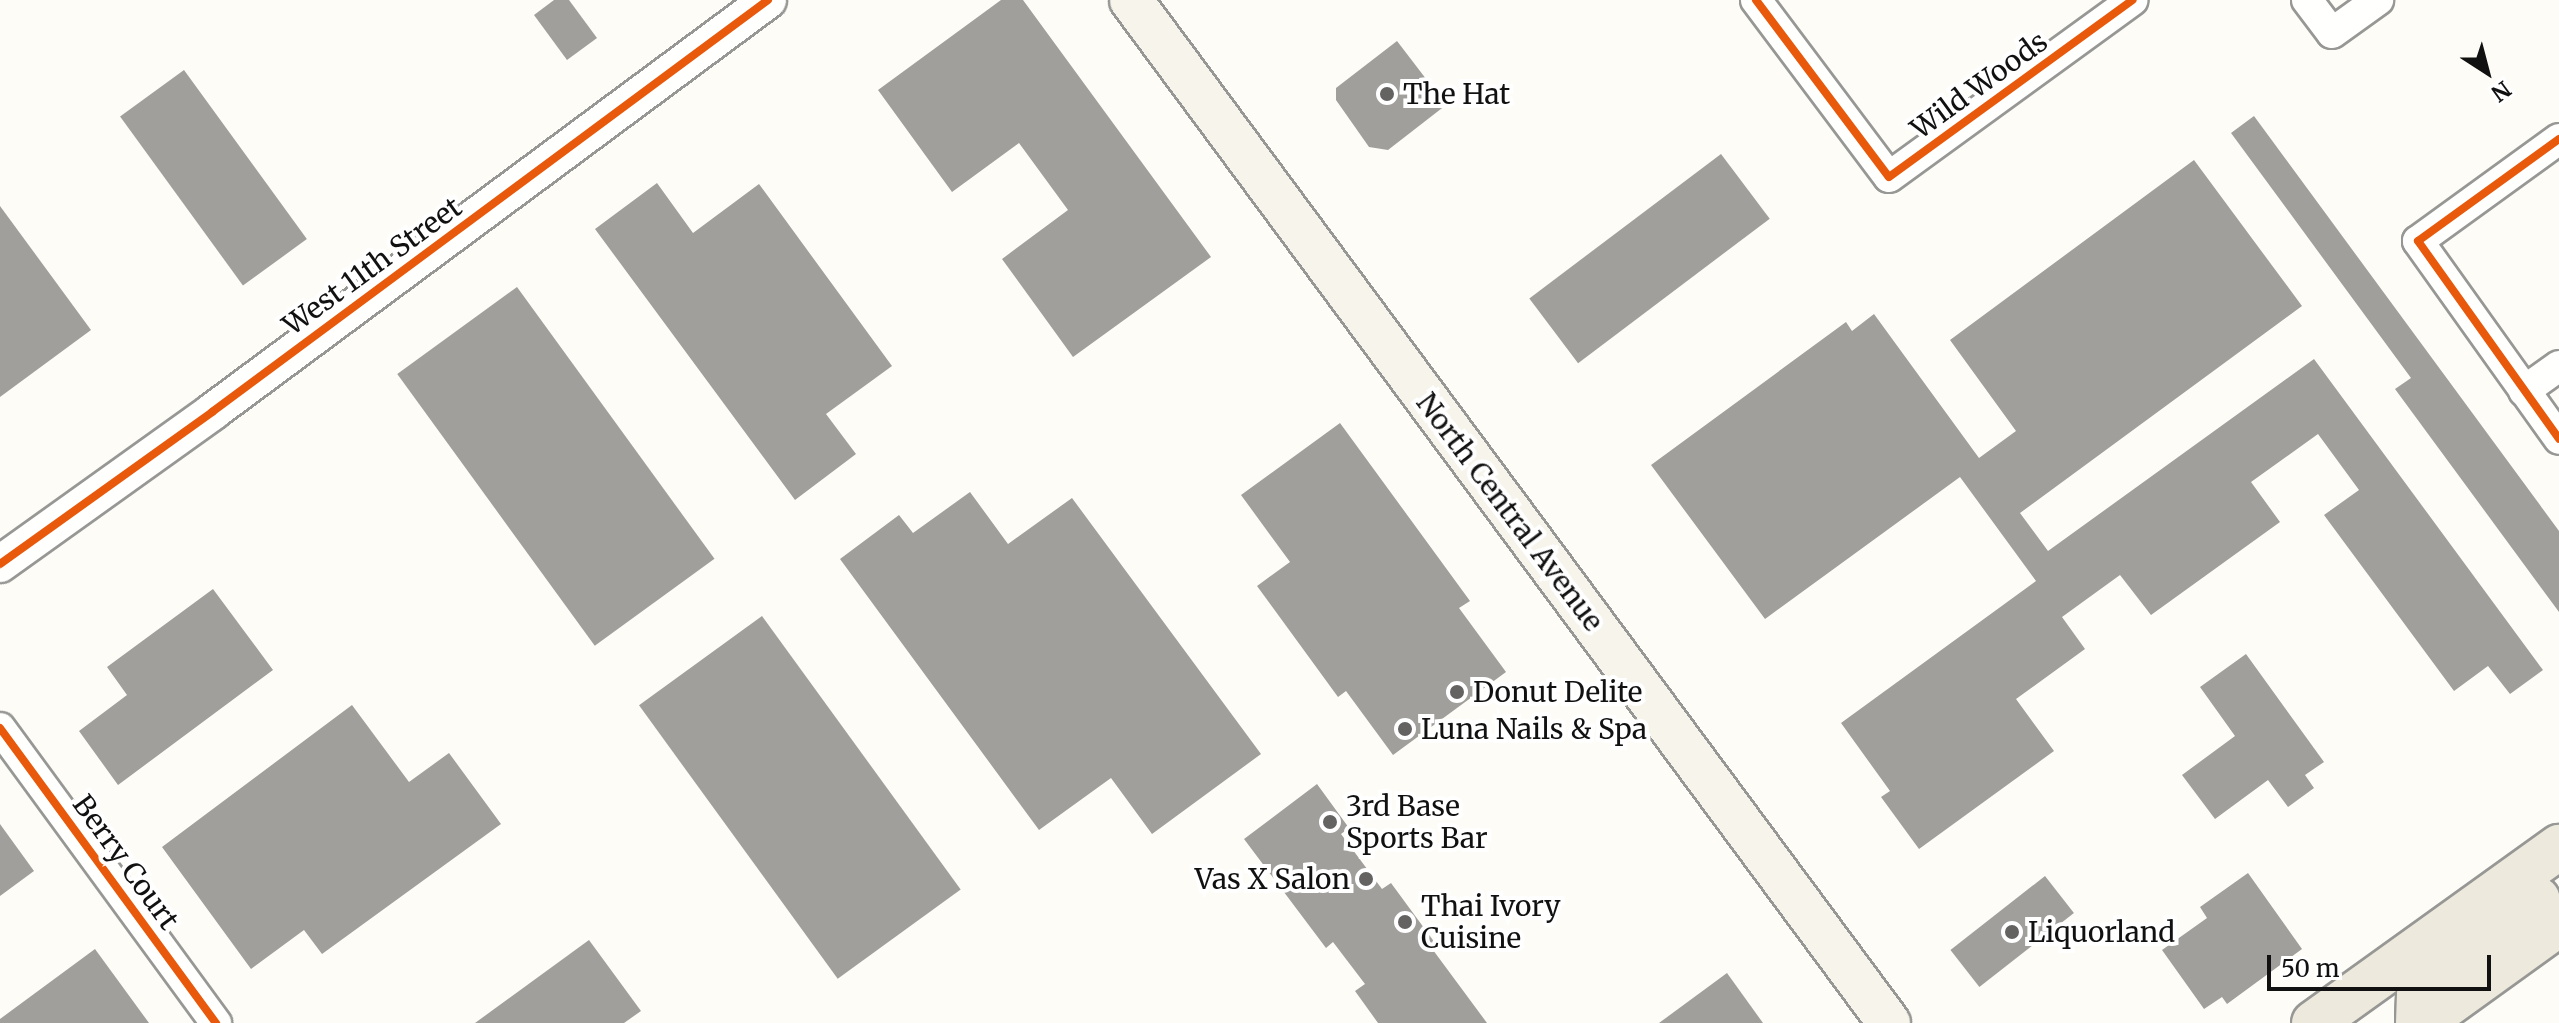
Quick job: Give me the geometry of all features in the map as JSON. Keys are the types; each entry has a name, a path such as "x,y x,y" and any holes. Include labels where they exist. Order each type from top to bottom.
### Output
{"main road":[{"name":"North Central Avenue","path":"1131,0 1889,1023"},
{"path":"2314,1023 2559,848"},
{"path":"2419,1023 2419,995 2425,984 2550,890 2559,878"},
{"path":"2419,1023 2559,924"}],"street":[{"name":"West 11th Street","path":"0,564 223,404 768,0"},
{"name":"Wild Woods","path":"1767,4 1889,177 2133,0"},
{"path":"2307,0 2332,33 2378,0"},
{"path":"2559,139 2418,241 2559,439"},
{"path":"2524,391 2559,366"},
{"name":"Berry Court","path":"0,728 216,1023"}],"building":[{"path":"554,0 569,0 597,38 567,60 534,15"},
{"path":"1001,0 1023,0 1211,257 1073,357 1002,259 1068,210 1019,143 952,192 878,90"},
{"name":"The Hat","path":"1397,41 1446,105 1388,150 1369,147 1336,100 1336,88"},
{"path":"184,70 307,239 243,286 120,116"},
{"path":"2254,116 2559,531 2559,612 2395,389 2411,378 2231,133"},
{"path":"1721,154 1770,219 1578,363 1529,298"},
{"path":"2194,160 2302,306 2020,513 2048,551 2314,359 2543,670 2510,694 2488,666 2454,691 2324,515 2359,490 2318,434 2251,482 2280,522 2151,615 2120,575 2062,617 2085,649 2016,699 2054,751 1919,849 1881,797 1890,791 1841,723 2036,581 1960,477 1765,619 1651,465 1846,322 1852,331 1874,314 1979,458 2016,431 1950,340"},
{"path":"657,183 693,233 759,184 892,366 826,414 856,454 795,500 595,229"},
{"path":"0,206 91,330 0,397"},
{"path":"517,287 714,559 595,646 397,374"},
{"path":"1340,423 1470,601 1459,608 1506,672 1393,755 1346,691 1338,697 1257,586 1290,562 1241,495"},
{"path":"970,492 1008,544 1072,498 1261,754 1152,834 1111,778 1039,830 840,559 899,515 913,533"},
{"path":"213,589 273,670 118,785 79,731 127,695 107,667"},
{"path":"762,616 961,889 838,979 639,705"},
{"path":"2246,654 2324,762 2305,775 2314,788 2288,807 2268,780 2215,819 2182,775 2235,736 2200,687"},
{"path":"352,705 409,782 449,753 501,824 322,954 304,930 251,969 162,847"},
{"path":"1317,784 1349,828 1341,834 1382,889 1391,883 1438,947 1433,950 1487,1023 1378,1023 1355,991 1365,984 1333,942 1326,948 1244,839"},
{"path":"0,824 34,871 0,896"},
{"path":"2248,873 2302,949 2227,1004 2222,997 2204,1009 2162,950 2207,918 2200,907"},
{"name":"Liquorland","path":"2045,876 2074,913 1979,987 1950,950"},
{"path":"589,940 641,1011 624,1023 475,1023"},
{"path":"95,949 149,1023 0,1023 0,1019"},
{"path":"1727,973 1763,1023 1659,1023"}],"cycle path":[{"path":"0,564 212,412 768,0"},
{"path":"1756,0 1889,177 2133,0"},
{"path":"2559,139 2418,241 2559,439"},
{"path":"0,728 216,1023"}],"place":[{"name":"The Hat","path":"1387,94"},
{"name":"Donut Delite","path":"1457,692"},
{"name":"Luna Nails & Spa","path":"1405,729"},
{"name":"3rd Base Sports Bar","path":"1330,822"},
{"name":"Vas X Salon","path":"1366,879"},
{"name":"Thai Ivory Cuisine","path":"1405,922"},
{"name":"Liquorland","path":"2012,932"}]}
